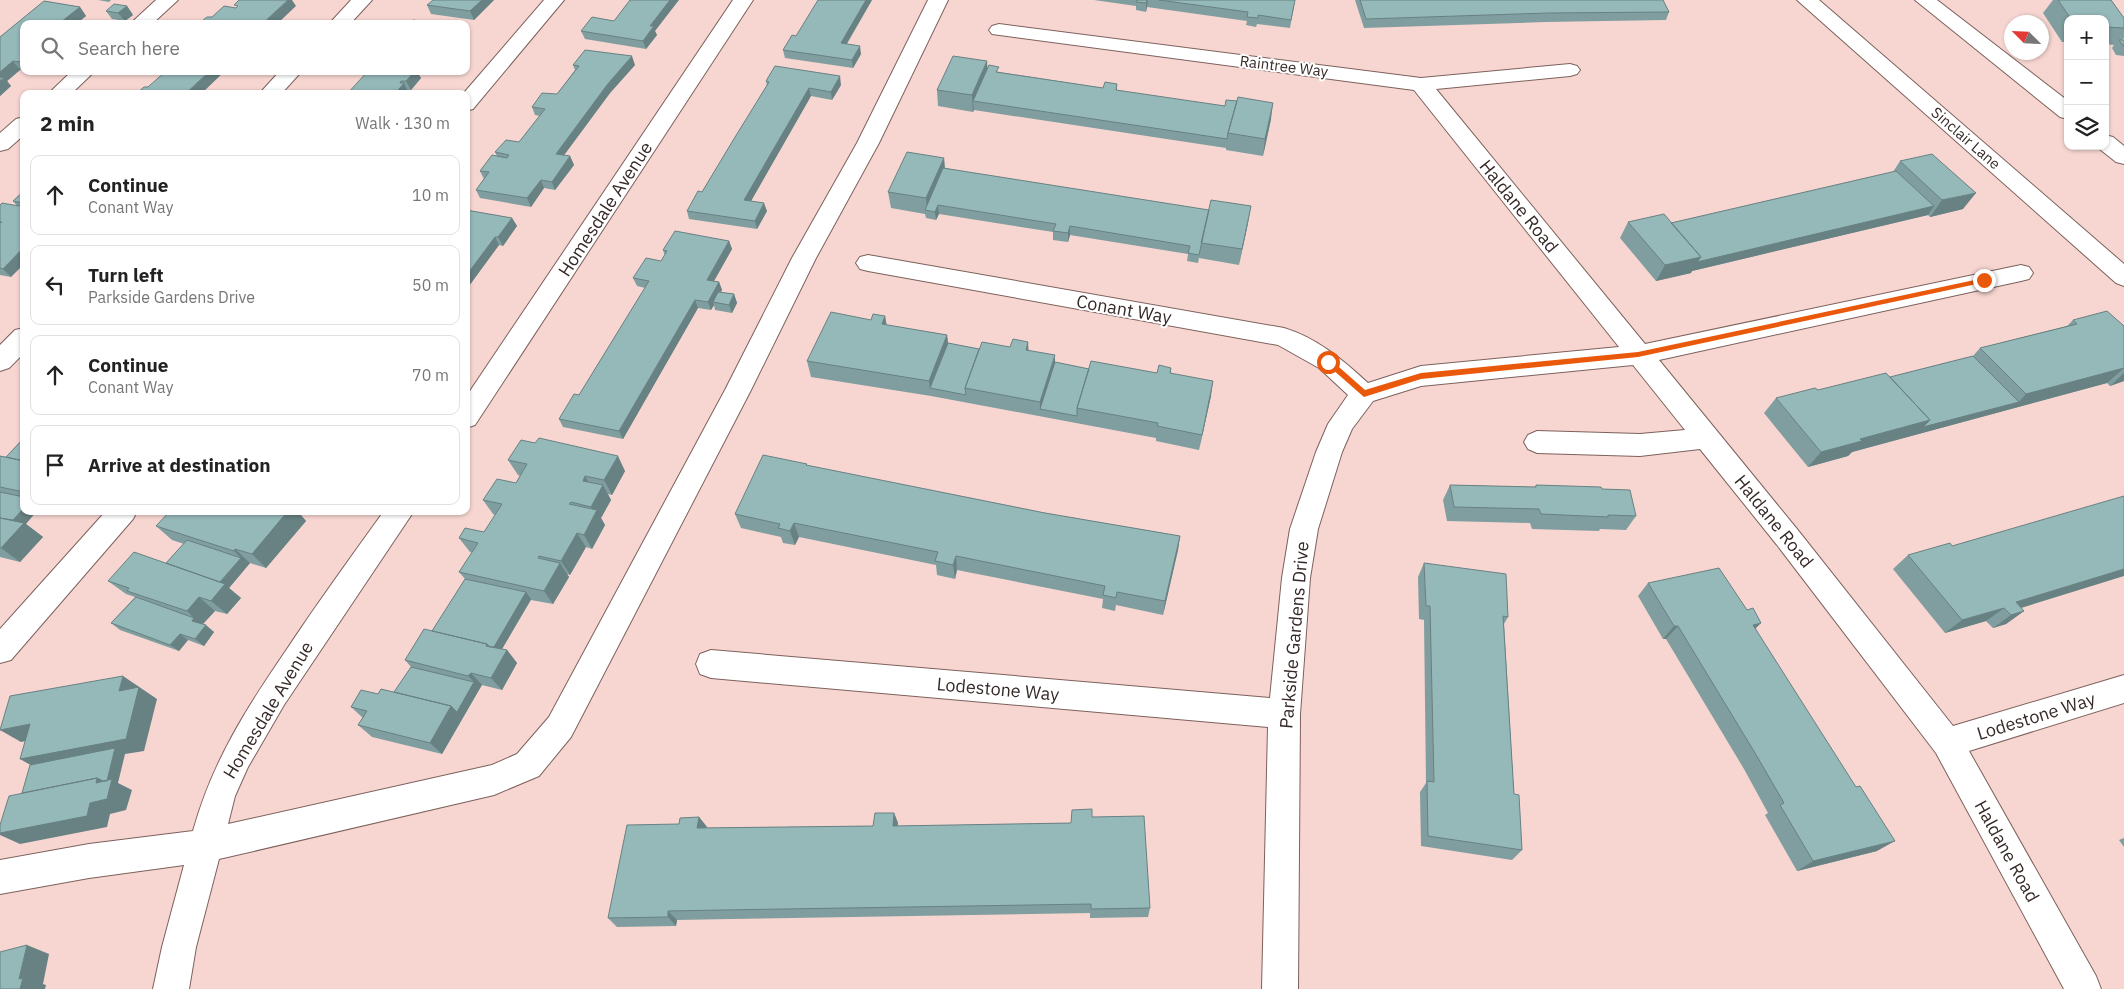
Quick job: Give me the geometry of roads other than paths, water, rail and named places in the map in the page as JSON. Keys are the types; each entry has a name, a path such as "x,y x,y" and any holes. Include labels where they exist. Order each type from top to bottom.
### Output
{"street":[{"path":"145,20 168,0"},
{"path":"343,20 362,0"},
{"path":"470,99 554,0"},
{"name":"Homesdale Avenue","path":"470,412 743,0"},
{"path":"0,877 89,860 205,846 494,780 528,765 560,727 804,258 868,143 938,0"},
{"name":"Sinclair Lane","path":"1808,0 2124,276"},
{"path":"1925,0 2064,109"},
{"name":"Raintree Way","path":"999,30 1420,84 1570,70"},
{"path":"63,90 79,75"},
{"path":"273,90 288,75"},
{"name":"Haldane Road","path":"1420,84 1787,537 1947,743 2084,989"},
{"path":"0,144 20,127"},
{"path":"2109,145 2124,157"},
{"name":"Conant Way","path":"868,263 1284,337 1328,362 1364,394"},
{"path":"1364,394 1421,376 1638,354 2021,273"},
{"path":"0,360 20,341"},
{"name":"Parkside Gardens Drive","path":"1280,989 1284,714 1296,578 1304,529 1329,452 1342,424 1364,394"},
{"path":"1537,442 1640,444 1706,438"},
{"path":"0,650 118,515"},
{"name":"Homesdale Avenue","path":"171,989 205,846 219,796 236,757 273,695 332,606 397,515"},
{"name":"Lodestone Way","path":"711,664 1284,714"},
{"name":"Lodestone Way","path":"1947,743 2124,688"}]}
